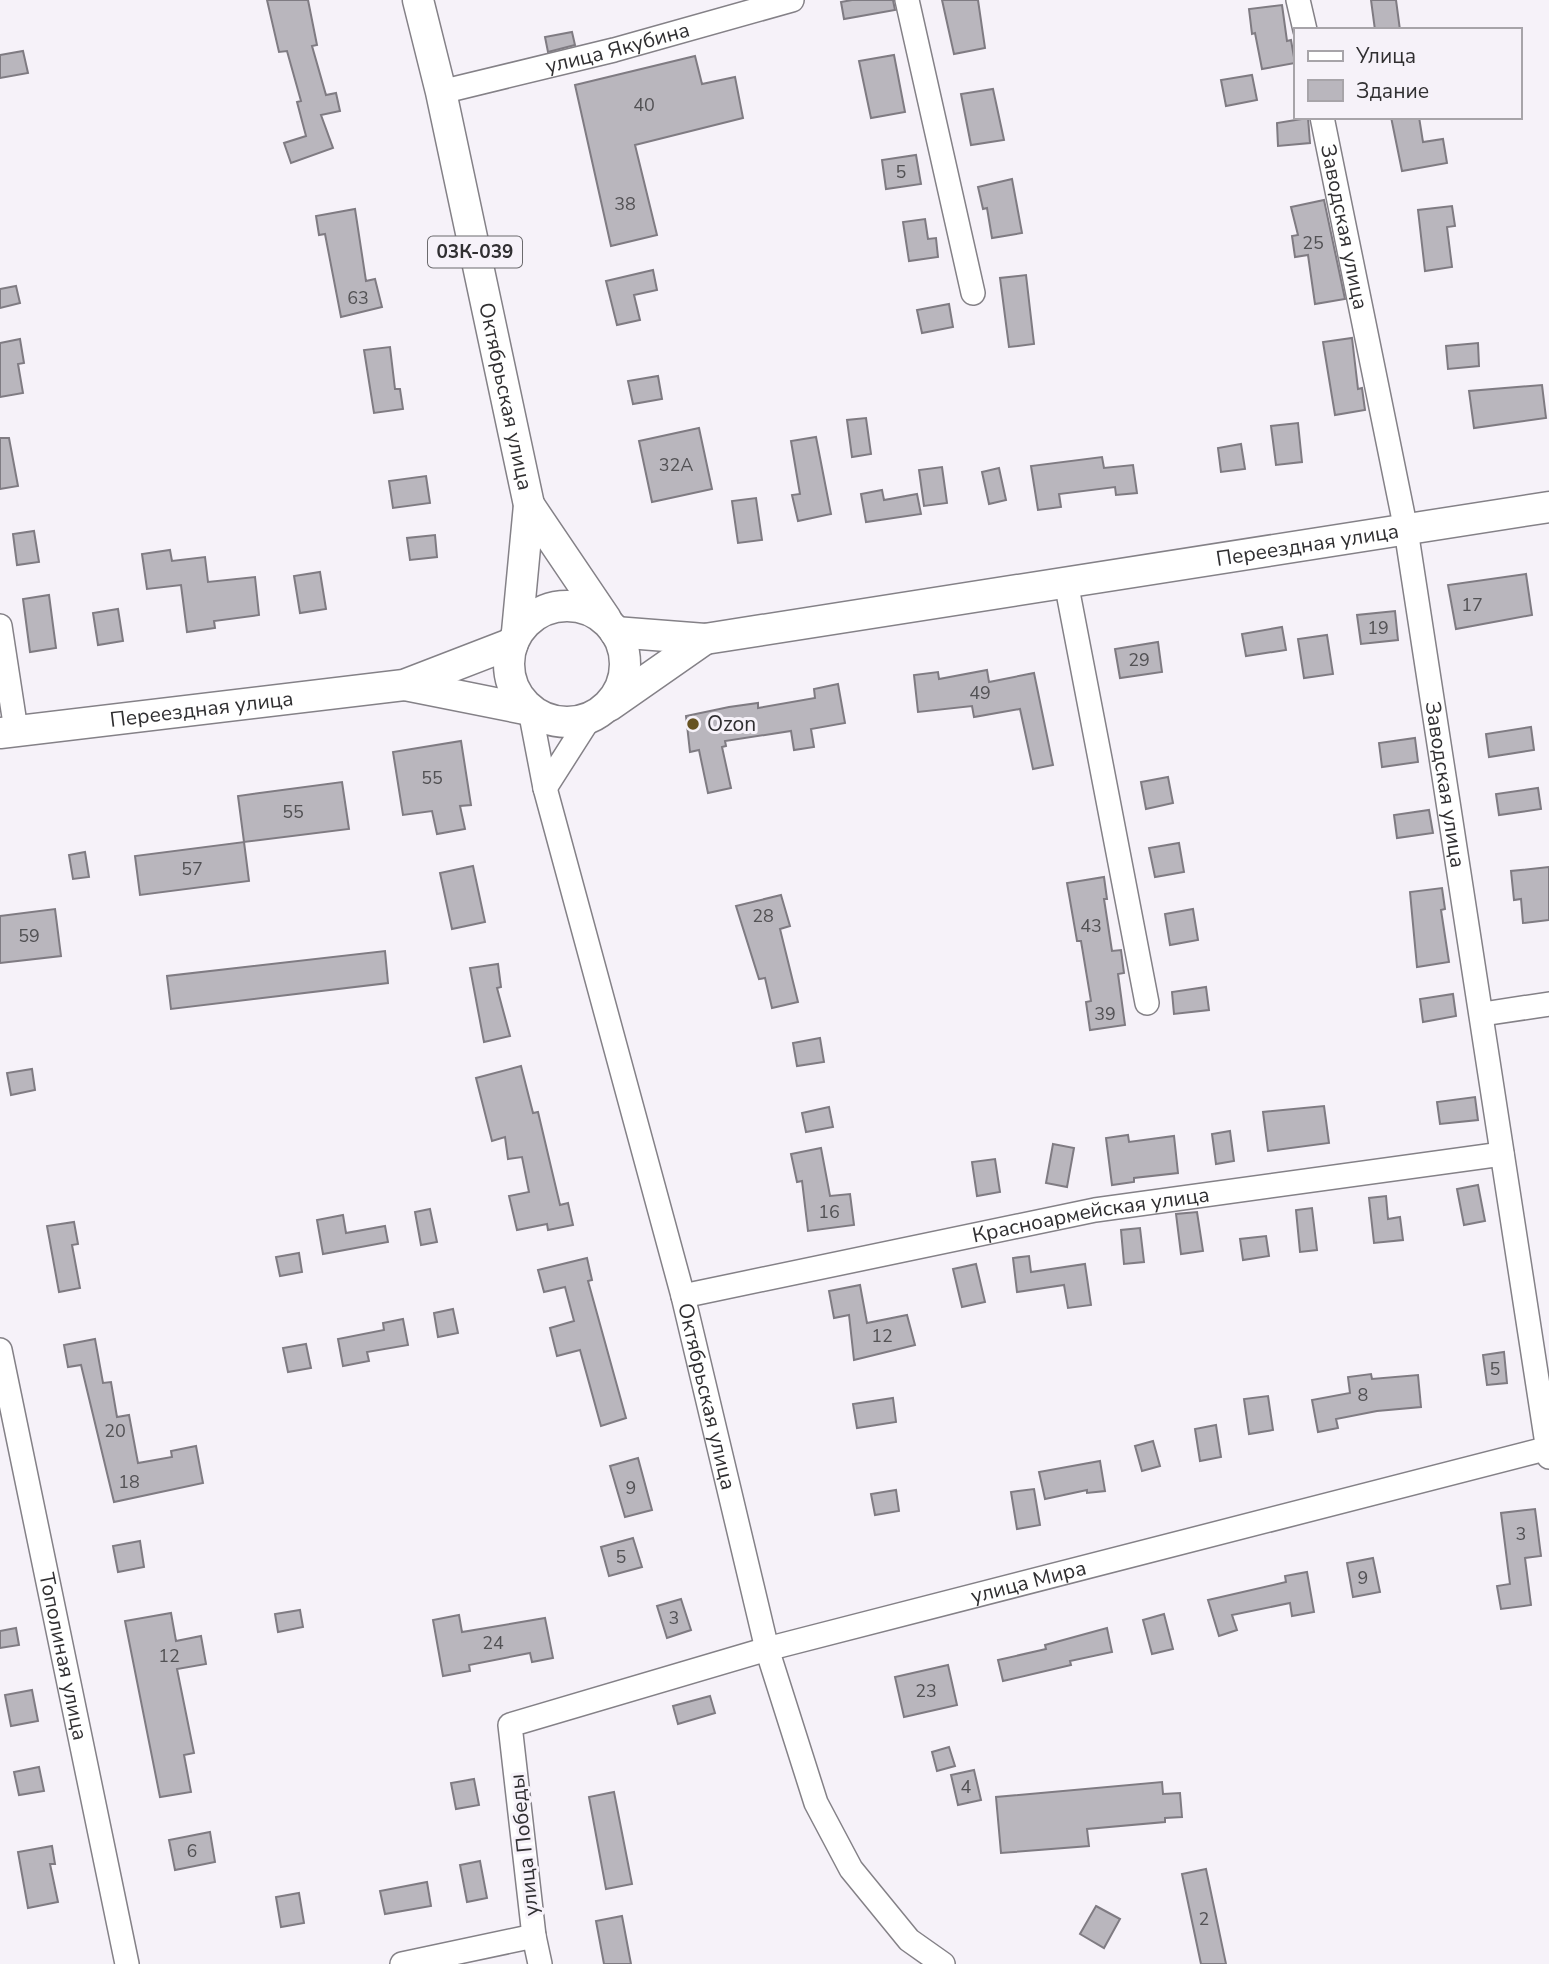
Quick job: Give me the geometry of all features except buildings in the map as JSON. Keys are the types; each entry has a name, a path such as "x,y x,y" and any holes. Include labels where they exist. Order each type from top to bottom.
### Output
{"main road":[{"name":"Октябрьская улица","path":"418,0 441,92 529,505 515,637"},
{"name":"Октябрьская улица","path":"529,505 611,627"},
{"name":"Переездная улица","path":"611,627 705,639 1549,507"},
{"path":"560,605 586,608 611,627 621,642 626,665 620,689 598,713 569,723 548,720 530,710 513,687 508,659 515,637 536,614 560,605"},
{"name":"Переездная улица","path":"8,732 404,685 515,637"},
{"name":"Переездная улица","path":"598,713 705,639"},
{"name":"Переездная улица","path":"404,685 530,710"}],"street":[{"name":"улица Якубина","path":"441,92 614,50 792,0"},
{"path":"907,0 973,293"},
{"path":"1298,0 1304,28"},
{"name":"Заводская улица","path":"1322,119 1406,530 1549,1451"},
{"path":"1066,582 1147,1003"},
{"path":"0,626 8,732"},
{"name":"Октябрьская улица","path":"530,710 545,788 683,1296 767,1649 816,1803 851,1869 909,1940 943,1964"},
{"path":"545,788 598,713"},
{"path":"1483,1014 1549,1004"},
{"name":"Красноармейская улица","path":"683,1296 1095,1210 1502,1154"},
{"name":"Тополиная улица","path":"0,1350 127,1964"},
{"name":"улица Мира","path":"510,1725 767,1649 1549,1451"},
{"name":"улица Победы","path":"510,1725 534,1936 540,1964"},
{"path":"402,1964 534,1936"}],"place":[{"name":"Ozon","path":"693,724"}]}
